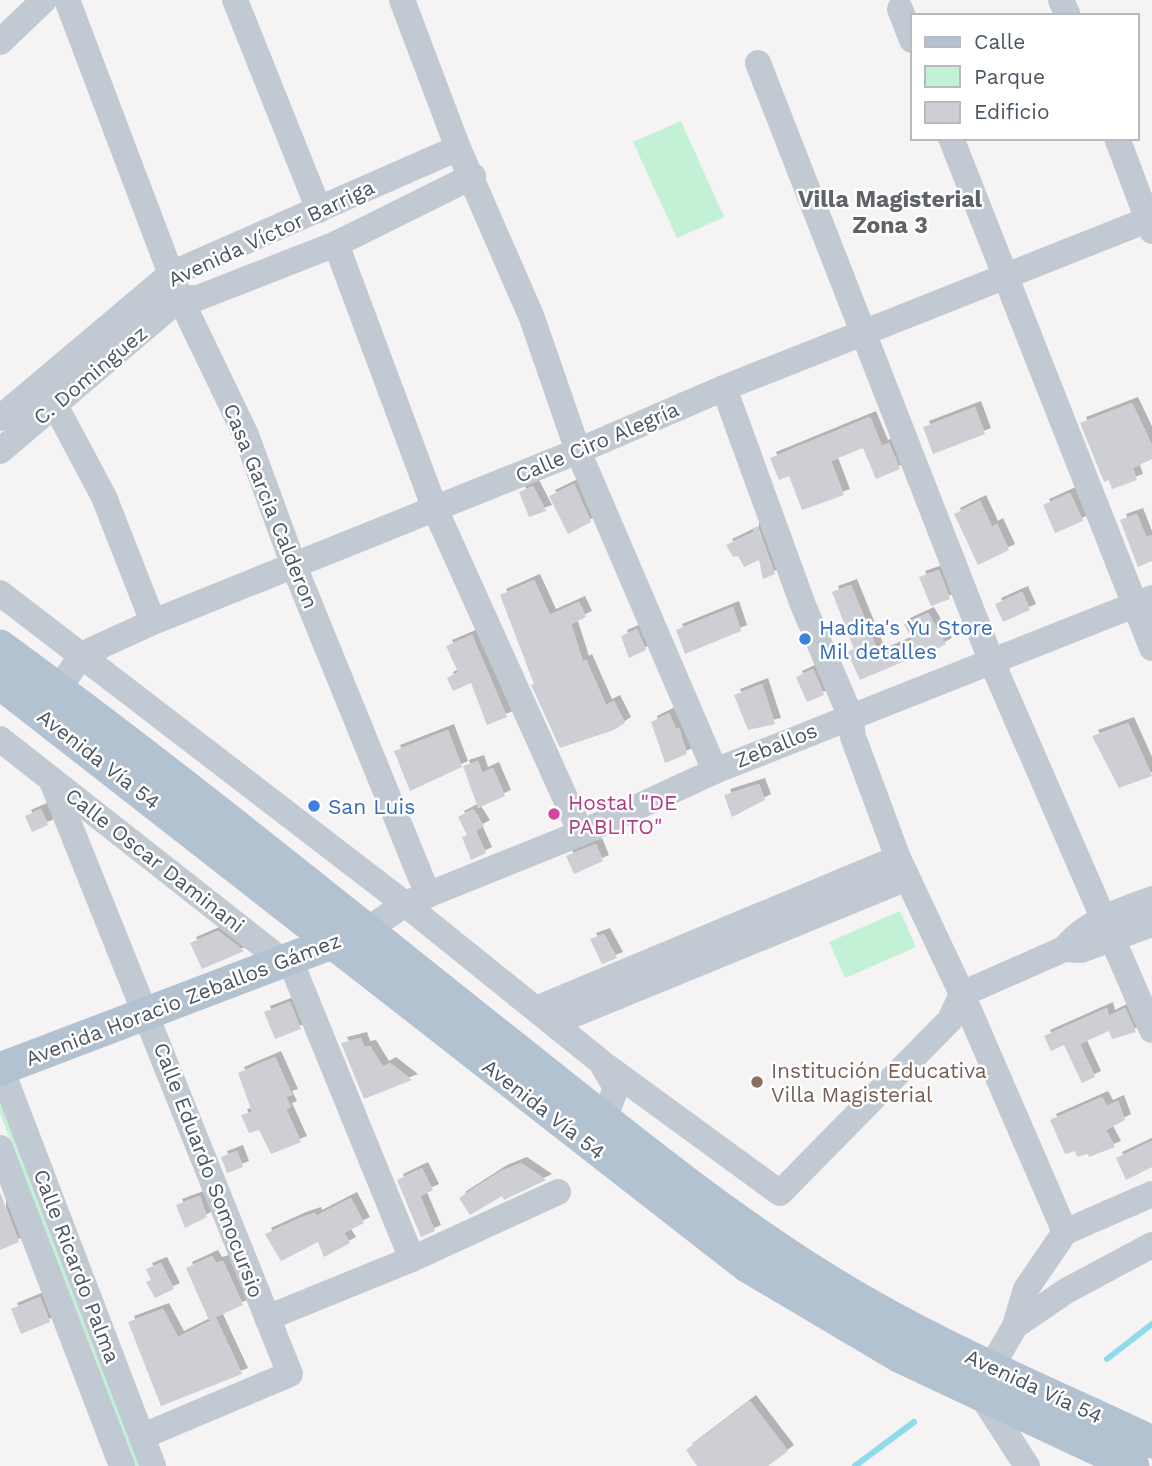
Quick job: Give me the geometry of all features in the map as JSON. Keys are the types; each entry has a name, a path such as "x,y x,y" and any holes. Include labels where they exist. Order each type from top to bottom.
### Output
{"main road":[{"name":"Avenida Vía 54","path":"0,646 738,1221 824,1278 904,1325 987,1381 1133,1466"},
{"name":"Avenida Vía 54","path":"0,683 334,942 574,1134 747,1266 899,1356 987,1381 1152,1442"},
{"name":"Avenida Horacio Zeballos Gámez","path":"0,1068 282,959 334,942"}],"street":[{"path":"0,42 44,0"},
{"name":"Casa Garcia Calderon","path":"67,0 175,286 246,435 417,899"},
{"path":"235,0 319,211"},
{"path":"402,0 458,148 473,176 532,318 578,451 715,771"},
{"path":"900,9 911,37"},
{"path":"758,63 862,336 991,660 1041,782 1152,1030"},
{"path":"952,140 1142,602 1152,648"},
{"path":"1118,140 1151,223"},
{"name":"Avenida Víctor Barriga","path":"0,418 175,286 319,211 458,148"},
{"name":"Avenida Víctor Barriga","path":"175,286 198,298 336,244 473,176"},
{"name":"Calle Ciro Alegría","path":"58,689 83,654 153,622 578,451 724,388 862,336 1006,276 1151,223"},
{"path":"336,244 435,509 581,833"},
{"name":"C. Dominguez","path":"0,451 55,405 175,286"},
{"path":"724,388 803,605 850,715 853,737 903,868 962,994 1065,1232"},
{"path":"55,405 104,497 153,622"},
{"name":"Avenida Vía 54","path":"0,593 417,899 545,1016 601,1062 616,1088 604,1119"},
{"name":"Zeballos","path":"417,899 581,833 715,771 850,715 1142,602"},
{"name":"Calle Oscar Daminani","path":"0,739 295,970 412,1259"},
{"name":"Calle Eduardo Somocursio","path":"51,779 147,1012 290,1374 143,1436"},
{"path":"545,1016 903,868"},
{"name":"Avenida Horacio Zeballos Gámez","path":"334,942 367,930 417,899"},
{"path":"1109,929 1152,899"},
{"path":"601,1062 780,1193 950,1020 962,994 1065,949 1076,934 1152,924"},
{"name":"Calle Ricardo Palma","path":"0,1068 153,1466"},
{"name":"Calle Ricardo Palma","path":"0,1147 122,1466"},
{"path":"267,1318 412,1259 558,1192"},
{"path":"1027,1466 987,1381 1015,1326 1026,1289 1065,1232 1152,1194"},
{"path":"1015,1326 1066,1292 1152,1245"}],"green space":[{"path":"681,121 724,217 677,238 633,142"},
{"path":"900,911 916,947 845,978 829,942"},
{"path":"0,1095 140,1466 134,1466 0,1113"}],"building":[{"path":"1132,403 1152,445 1152,459 1133,468 1137,480 1112,489 1109,480 1104,482 1080,423"},
{"path":"975,407 985,434 933,454 923,427"},
{"path":"870,417 882,446 889,443 900,469 876,479 863,448 831,461 844,495 802,510 789,476 779,480 770,458"},
{"path":"574,484 591,522 568,534 549,496"},
{"path":"533,486 546,511 529,517 519,492"},
{"path":"1070,493 1083,521 1055,533 1043,505"},
{"path":"980,501 992,527 997,524 1009,550 978,565 954,514"},
{"path":"1137,514 1146,537 1152,535 1152,561 1138,567 1120,520"},
{"path":"758,527 775,574 763,579 759,560 744,567 738,556 733,557 726,545"},
{"path":"939,570 950,599 931,606 919,577"},
{"path":"534,580 550,615 579,602 586,617 571,624 583,662 586,660 606,705 614,701 625,723 614,730 560,748 531,685 534,684 500,595"},
{"path":"851,585 879,654 912,640 904,624 928,613 946,644 920,658 919,655 860,680 847,652 854,649 832,592"},
{"path":"1022,592 1030,610 1003,622 995,604"},
{"path":"733,607 741,631 685,654 676,630"},
{"path":"637,629 646,650 629,658 621,636"},
{"path":"472,635 507,717 487,725 471,683 453,691 447,678 458,672 446,646"},
{"path":"813,669 824,695 807,702 796,677"},
{"path":"762,684 775,724 748,730 734,695"},
{"path":"669,713 676,729 679,728 687,754 665,763 651,722"},
{"path":"1128,723 1152,776 1119,788 1092,736"},
{"path":"448,730 462,767 410,791 394,751"},
{"path":"478,761 482,773 493,768 505,796 478,808 463,766"},
{"path":"759,784 765,800 732,817 724,795"},
{"path":"41,809 48,825 32,832 25,816"},
{"path":"473,809 484,826 471,833 476,831 486,853 471,860 462,837 467,835 458,817"},
{"path":"596,844 603,861 574,874 566,856"},
{"path":"218,931 244,951 202,969 190,943"},
{"path":"604,934 617,958 602,964 590,939"},
{"path":"290,1002 301,1029 275,1039 264,1012"},
{"path":"1107,1008 1109,1016 1125,1008 1136,1032 1112,1039 1109,1031 1080,1044 1095,1077 1082,1083 1064,1045 1051,1051 1044,1036"},
{"path":"361,1038 364,1047 370,1046 383,1067 390,1063 412,1080 364,1099 341,1043"},
{"path":"275,1057 292,1095 286,1097 291,1107 286,1109 301,1142 271,1154 259,1130 249,1133 241,1115 252,1112 238,1073"},
{"path":"1102,1097 1107,1106 1118,1101 1125,1120 1106,1130 1115,1147 1089,1157 1088,1154 1077,1157 1075,1151 1065,1154 1050,1120"},
{"path":"1152,1141 1152,1167 1126,1180 1116,1158"},
{"path":"237,1151 243,1167 227,1173 221,1157"},
{"path":"521,1163 546,1180 504,1200 502,1196 470,1215 459,1198 501,1171"},
{"path":"422,1168 433,1190 420,1196 435,1231 421,1237 397,1180"},
{"path":"0,1192 19,1242 0,1250"},
{"path":"200,1196 207,1217 185,1228 176,1205"},
{"path":"351,1198 364,1223 344,1233 350,1243 324,1257 318,1242 281,1261 265,1234 300,1218 315,1213 316,1216"},
{"path":"212,1256 216,1263 223,1261 243,1305 209,1320 186,1268"},
{"path":"161,1263 174,1289 155,1298 146,1282 151,1280 146,1269"},
{"path":"40,1297 50,1322 21,1334 11,1309"},
{"path":"163,1309 178,1337 216,1318 242,1374 161,1406 128,1322"},
{"path":"750,1401 788,1451 768,1466 697,1466 686,1450"}],"waterway":[{"path":"1107,1359 1152,1324"},
{"path":"855,1466 914,1422"}],"place":[{"name":"Hadita's Yu Store Mil detalles","path":"805,639"},
{"name":"San Luis","path":"314,806"},
{"name":"Hostal \"DE PABLITO\"","path":"554,814"},
{"name":"Institución Educativa Villa Magisterial","path":"757,1082"}],"district":[{"name":"Villa Magisterial Zona 3","path":"890,212"}]}
